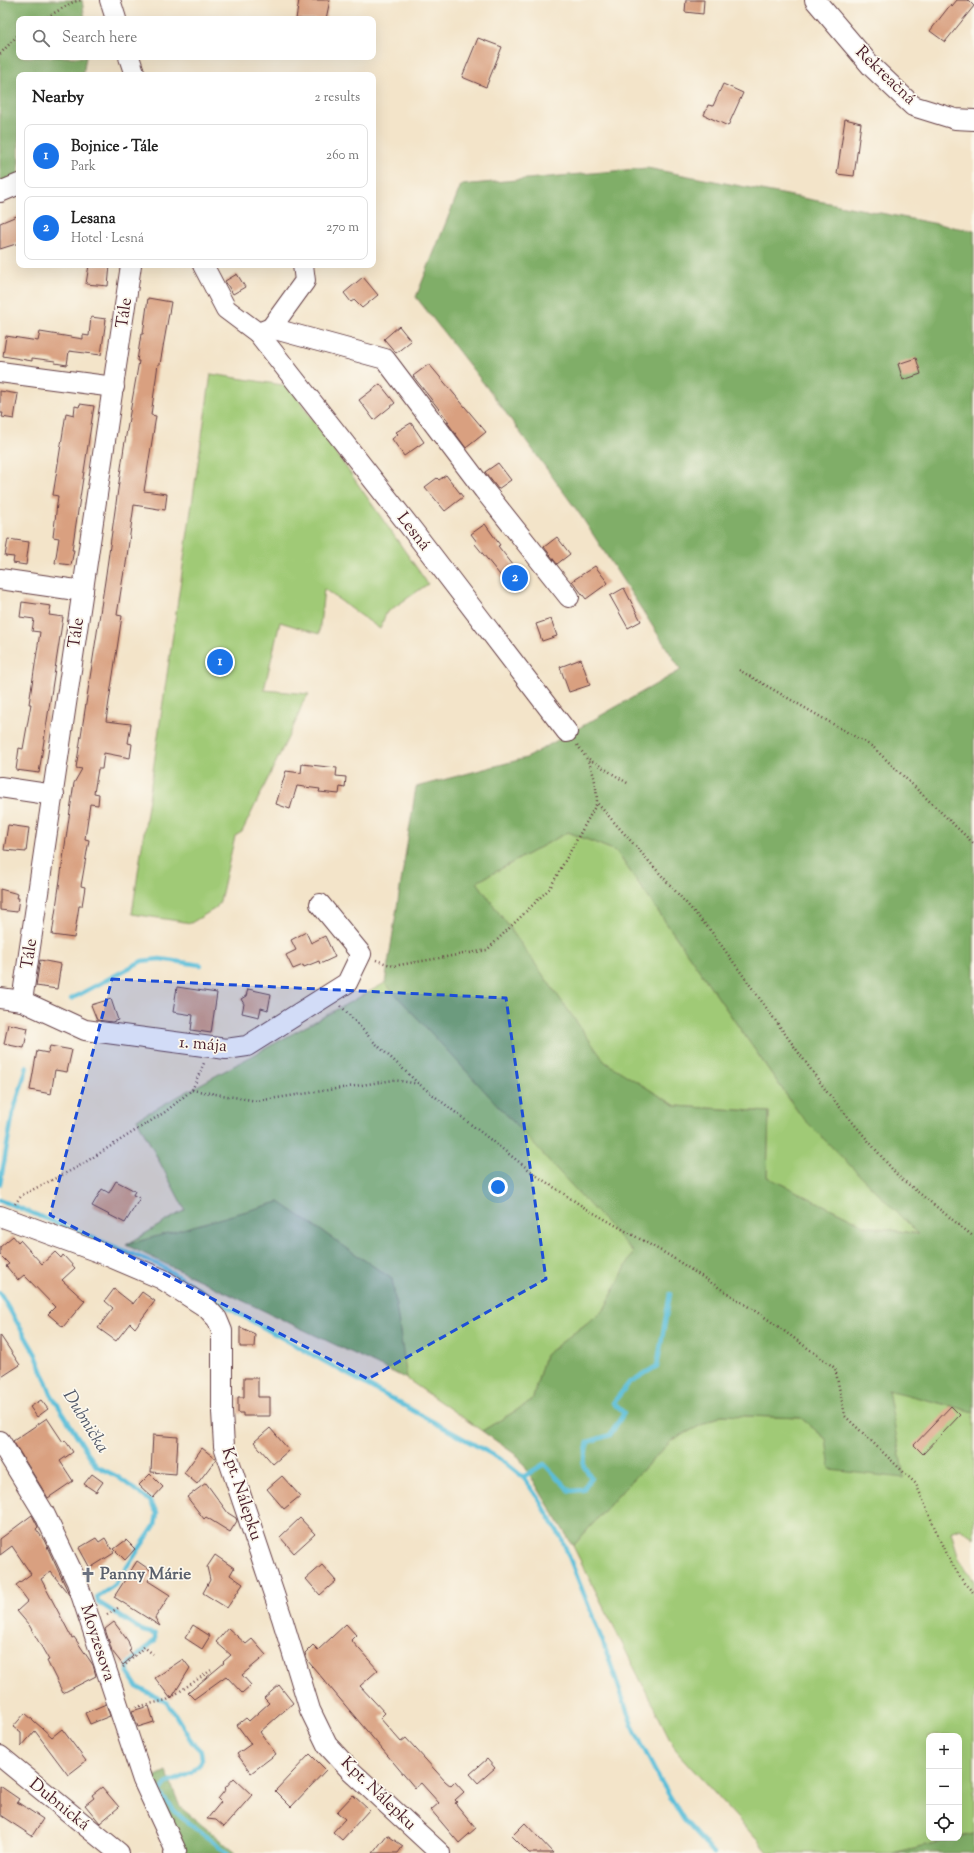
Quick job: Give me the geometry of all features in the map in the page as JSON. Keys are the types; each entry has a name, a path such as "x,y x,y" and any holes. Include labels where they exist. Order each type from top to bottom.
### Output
{"street":[{"path":"110,0 115,16"},
{"name":"Rekreačná","path":"815,0 872,67 913,106 955,119 974,120"},
{"path":"130,60 134,72"},
{"path":"0,192 16,185"},
{"name":"Tále","path":"22,1001 54,795 131,268"},
{"name":"Lesná","path":"205,268 226,309 264,330 385,359 484,490 569,597"},
{"path":"264,330 305,280 303,268"},
{"name":"Lesná","path":"264,330 414,532 567,732"},
{"path":"0,372 114,387"},
{"path":"0,579 83,591"},
{"path":"0,787 54,795"},
{"path":"320,904 361,954"},
{"name":"1. mája","path":"0,998 22,1001 85,1030 226,1049 247,1046 346,983 361,954"},
{"name":"Kpt. Nálepku","path":"0,1216 101,1253 162,1279 207,1308 217,1319 222,1331 222,1412 224,1446 282,1618 310,1710 327,1745 350,1770 440,1853"},
{"name":"Moyzesova","path":"0,1441 44,1513 77,1582 143,1780 176,1851 174,1853"},
{"name":"Dubnická","path":"0,1756 119,1853"}],"path":[{"path":"49,16 73,2 82,0"},
{"path":"0,54 16,37"},
{"path":"739,670 873,747 974,844"},
{"path":"361,954 393,966 487,950 550,888 597,803 596,778 588,759 629,784"},
{"path":"597,803 711,931 827,1092 898,1176 974,1237"},
{"path":"315,1003 341,1006 373,1041 419,1084 537,1176 585,1208 670,1256 770,1320 835,1368 845,1416 916,1484 946,1554 964,1583 974,1593"},
{"path":"16,1201 22,1195 76,1168 159,1116 192,1090 204,1067 204,1047"},
{"path":"192,1090 257,1102 394,1080 419,1084"},
{"path":"111,1613 118,1608"},
{"path":"110,1680 144,1647 153,1654"},
{"path":"120,1711 167,1700 213,1669"}],"highlighted area":[{"path":"112,979 506,998 546,1279 368,1379 50,1215"}],"green space":[{"path":"0,0 82,0 85,16 16,16 16,60 86,60 84,72 16,72 16,179 0,186"},
{"path":"647,168 974,231 974,1412 888,1390 904,1478 830,1470 826,1439 801,1418 721,1415 672,1440 623,1490 573,1546 519,1457 482,1431 532,1401 545,1355 604,1310 633,1252 385,983 416,787 526,758 681,670 581,516 495,398 416,297 461,185","holes":["568,832 616,851 801,1116 918,1234 866,1226 767,1177 769,1112 676,1106 605,1062 477,882"]},
{"path":"211,374 289,386 428,584 386,613 380,629 324,589 319,634 280,622 264,690 309,694 302,704 298,717 242,832 235,836 220,901 216,908 191,923 132,914"},
{"path":"568,832 616,851 801,1116 919,1234 866,1226 767,1177 769,1112 676,1106 604,1062 477,882"},
{"path":"385,983 634,1252 604,1310 545,1355 532,1401 482,1431 407,1379 392,1279 279,1202 126,1245 185,1210 137,1119"},
{"path":"279,1202 392,1279 407,1379 126,1245"},
{"path":"887,1389 974,1412 974,1538 960,1528 951,1532 959,1558 974,1581 974,1834 962,1836 962,1733 926,1733 926,1841 944,1841 893,1853 769,1853 676,1751 573,1546 623,1490 672,1440 721,1415 801,1418 826,1439 904,1478"},
{"path":"166,1771 180,1807 236,1853 181,1853 150,1779"},
{"path":"974,1834 974,1853 893,1853 944,1841 962,1841 962,1837"}],"building":[{"path":"299,0 330,0 327,16 296,16"},
{"path":"686,0 704,0 703,14 685,12"},
{"path":"957,0 968,0 974,6 945,42 930,31 951,4 952,6"},
{"path":"478,38 502,47 486,87 462,77"},
{"path":"723,84 743,93 728,126 704,115 708,105 713,106"},
{"path":"845,119 861,123 854,176 837,174"},
{"path":"16,216 16,244 0,249 0,223"},
{"path":"89,268 110,268 108,286 86,284"},
{"path":"237,274 245,287 233,294 225,281"},
{"path":"363,277 378,295 362,308 354,300 351,302 344,293"},
{"path":"148,298 171,302 160,364 158,364 151,415 156,416 144,491 167,494 165,510 134,505 117,615 122,616 106,721 131,724 128,743 132,744 130,758 104,753 102,769 98,769 94,793 99,794 98,805 90,804 85,839 89,840 81,886 85,887 82,906 79,906 74,938 52,935 74,783 82,769 76,768 124,447 139,361 137,361 141,334 143,334"},
{"path":"91,317 106,319 101,355 69,351 67,365 55,363 55,361 32,358 32,361 3,356 6,336 38,341 40,332 83,339 83,335 89,336"},
{"path":"399,326 411,341 396,353 384,339"},
{"path":"916,358 921,374 903,380 898,364"},
{"path":"429,364 486,432 466,448 447,422 449,422 413,376"},
{"path":"380,384 395,403 374,420 359,400"},
{"path":"0,391 18,394 14,419 2,417 3,413 0,413"},
{"path":"80,404 94,406 71,565 55,563 59,538 53,537 58,496 53,495 66,413 74,415 75,406 79,407"},
{"path":"411,423 424,442 404,456 392,439 398,434 396,432"},
{"path":"498,463 511,480 498,489 485,472"},
{"path":"446,475 463,497 445,511 425,487 437,478 439,480"},
{"path":"485,524 500,545 498,546 525,580 512,590 475,544 477,542 471,534"},
{"path":"557,537 570,554 557,564 544,547"},
{"path":"8,539 29,542 26,565 13,563 14,557 5,556"},
{"path":"595,566 608,583 586,599 572,581"},
{"path":"624,588 641,621 628,628 610,596"},
{"path":"22,602 51,606 49,615 63,617 39,773 16,770 19,748 23,749 31,704 29,704 40,632 32,631 34,619 20,617"},
{"path":"551,619 557,636 542,641 536,624"},
{"path":"581,659 590,685 569,692 560,667"},
{"path":"302,764 337,768 336,776 346,777 345,788 340,787 339,794 319,792 320,789 297,786 290,809 276,804 286,771 301,773"},
{"path":"8,825 29,828 26,852 4,850"},
{"path":"0,889 18,894 17,898 19,898 17,912 0,910"},
{"path":"306,932 311,943 325,936 335,957 320,964 319,961 304,967 303,965 293,969 286,955 296,950 291,940"},
{"path":"40,960 61,964 57,989 36,986"},
{"path":"177,987 217,993 211,1033 191,1030 193,1015 173,1012"},
{"path":"248,989 271,994 268,1010 261,1008 259,1017 242,1013 244,1004 241,999 246,996"},
{"path":"111,999 118,1020 112,1022 97,1020 91,1005"},
{"path":"8,1024 28,1028 24,1048 4,1044"},
{"path":"50,1046 72,1050 67,1072 55,1070 51,1094 30,1090 37,1051 48,1053"},
{"path":"116,1181 135,1191 133,1195 140,1198 125,1223 92,1206 102,1189 109,1193"},
{"path":"13,1236 18,1242 20,1240 42,1264 55,1252 61,1258 63,1255 75,1268 62,1280 85,1301 63,1327 48,1314 55,1307 24,1275 18,1280 6,1266 9,1264 0,1255 0,1247"},
{"path":"114,1289 133,1304 142,1292 155,1301 135,1328 130,1323 116,1341 98,1328 113,1308 105,1301"},
{"path":"240,1327 255,1334 254,1347 240,1347"},
{"path":"0,1335 20,1365 0,1378"},
{"path":"244,1378 258,1378 258,1397 270,1397 270,1416 243,1416 243,1413 238,1413 238,1397 244,1397"},
{"path":"41,1400 48,1409 37,1417 30,1407"},
{"path":"951,1406 960,1415 923,1454 914,1445"},
{"path":"47,1418 63,1442 65,1440 73,1452 60,1461 73,1481 48,1498 13,1441"},
{"path":"270,1428 289,1450 273,1464 254,1442"},
{"path":"153,1435 178,1437 176,1474 151,1472"},
{"path":"202,1448 216,1459 197,1484 184,1473"},
{"path":"92,1474 103,1482 96,1492 84,1484"},
{"path":"150,1474 163,1487 153,1498 139,1485"},
{"path":"282,1476 300,1496 284,1509 267,1489"},
{"path":"206,1483 228,1513 236,1518 237,1521 230,1532 206,1517 204,1519 187,1497"},
{"path":"32,1515 38,1527 36,1529 44,1540 70,1596 51,1572 41,1579 72,1638 74,1637 93,1665 96,1676 63,1693 47,1661 49,1660 29,1625 17,1611 28,1601 16,1585 31,1574 12,1546 0,1555 0,1539"},
{"path":"300,1518 315,1534 294,1553 280,1537"},
{"path":"96,1538 99,1542 105,1538 114,1553 90,1568 79,1548"},
{"path":"126,1540 135,1549 125,1560 114,1549"},
{"path":"215,1555 234,1568 230,1575 243,1584 227,1608 203,1593 210,1580 207,1567"},
{"path":"137,1561 153,1572 148,1581 170,1595 155,1618 160,1626 114,1597"},
{"path":"322,1565 336,1581 320,1595 306,1579"},
{"path":"114,1622 128,1641 131,1650 129,1651 133,1656 123,1665 112,1651 105,1629"},
{"path":"346,1624 356,1635 351,1640 378,1670 360,1686 385,1713 380,1718 401,1742 406,1738 445,1781 451,1786 455,1782 464,1792 455,1800 457,1802 455,1803 476,1828 459,1843 431,1810 439,1803 421,1783 415,1788 307,1660 305,1653 313,1645 318,1650"},
{"path":"193,1625 210,1636 202,1649 185,1638"},
{"path":"228,1628 246,1644 252,1639 266,1655 242,1675 251,1685 242,1693 226,1676 194,1699 188,1693 224,1663 223,1662 231,1655 216,1642"},
{"path":"183,1659 190,1668 171,1699 155,1678"},
{"path":"279,1685 293,1703 260,1732 276,1754 251,1773 237,1754 251,1744 237,1725 246,1718 249,1721 269,1703 264,1698"},
{"path":"106,1704 110,1716 90,1724 85,1713"},
{"path":"149,1706 154,1722 138,1727 132,1711"},
{"path":"25,1713 52,1737 62,1729 86,1761 68,1775 35,1731 21,1747 21,1733 13,1727"},
{"path":"310,1754 326,1770 291,1807 275,1791"},
{"path":"487,1759 495,1768 478,1783 470,1774"},
{"path":"234,1778 252,1795 224,1827 216,1820 207,1819 221,1802 218,1799"},
{"path":"0,1786 19,1799 17,1802 43,1819 32,1836 0,1815"},
{"path":"102,1787 119,1807 100,1823 85,1805 94,1798 92,1795"},
{"path":"353,1795 369,1810 342,1840 333,1832 345,1819 337,1812"},
{"path":"525,1823 553,1853 529,1853 512,1836"},
{"path":"387,1835 403,1846 398,1853 373,1853"}],"waterway":[{"path":"71,999 142,961 160,959 201,965"},
{"path":"0,1184 13,1113 27,1067"},
{"path":"0,1200 159,1265 239,1314 502,1460 523,1477 540,1501 562,1539 604,1645 632,1725 656,1773 684,1820 714,1853"},
{"name":"Dubnička","path":"0,1293 36,1355 51,1394 96,1466 118,1477 150,1501 157,1513 155,1525 115,1585 97,1597 98,1602 143,1631 155,1634 155,1640 128,1665 128,1673 137,1687 166,1702 192,1742 201,1751 202,1759 200,1764 191,1773 166,1784 160,1792 182,1818 228,1853"},
{"path":"523,1477 544,1464 570,1491 583,1490 591,1477 583,1465 588,1442 610,1435 624,1413 613,1403 629,1383 657,1366 670,1294"}],"place":[{"name":"Lesana","path":"515,578"},
{"name":"Bojnice - Tále","path":"220,662"},
{"name":"Panny Márie","path":"88,1575"}]}
